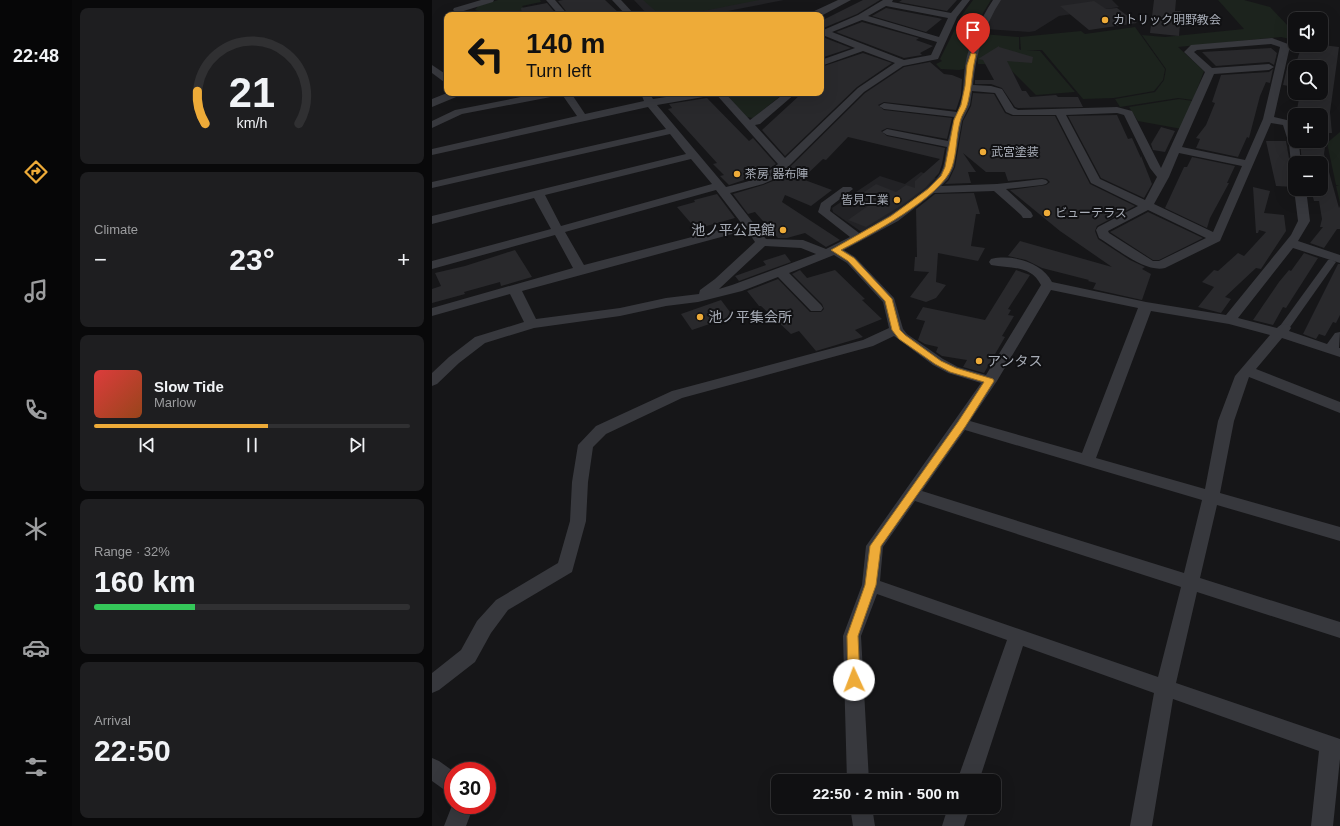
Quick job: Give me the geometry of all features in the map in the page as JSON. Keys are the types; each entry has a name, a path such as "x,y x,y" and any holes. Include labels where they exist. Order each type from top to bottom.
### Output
{"street":[{"path":"455,0 457,10"},
{"path":"457,10 490,0"},
{"path":"550,0 561,12"},
{"path":"616,0 628,12"},
{"path":"820,12 846,0"},
{"path":"432,265 558,230 721,189 759,182 768,178 786,164 861,90 902,63 935,57 953,16 966,0"},
{"path":"432,381 454,360 480,340 532,324 620,312 666,302 698,298 737,288 781,273 831,252 894,218 931,190 944,177 949,167 952,145 959,115 964,105 968,88 970,65 980,31 987,15 997,0"},
{"path":"824,33 861,17 887,1 953,16"},
{"path":"457,10 463,12"},
{"path":"861,17 942,41"},
{"path":"824,33 902,63"},
{"path":"1210,71 1163,177 1147,206 1102,230 1103,235 1150,264 1161,265 1216,238 1268,119 1286,46 1272,41 1194,48 1189,52 1210,71 1269,66"},
{"path":"824,62 863,48"},
{"path":"432,68 444,78"},
{"path":"968,88 991,89 999,91 1010,110 1017,113 1117,110 1128,113 1155,168 1163,177"},
{"path":"432,103 450,96"},
{"path":"432,125 459,112 541,96"},
{"path":"568,96 582,118"},
{"path":"432,152 582,118 648,98 673,96"},
{"path":"723,96 781,161 786,164"},
{"path":"748,124 756,122 787,96"},
{"path":"648,98 762,242"},
{"path":"884,106 959,115"},
{"path":"1060,112 1095,181 1216,238"},
{"path":"1268,119 1287,123 1294,144 1295,156"},
{"path":"432,185 673,130"},
{"path":"887,132 952,145"},
{"path":"1176,149 1248,164"},
{"path":"432,220 694,155"},
{"path":"931,190 997,187 1042,182"},
{"path":"997,187 1027,214 1027,216"},
{"path":"847,189 824,205 824,212 859,238"},
{"path":"538,194 580,270"},
{"path":"1229,320 1290,243 1304,221 1301,196"},
{"path":"432,312 580,270 749,226"},
{"path":"698,298 720,282 762,242 803,244 831,252 851,260 889,301 896,330 913,346 953,370 990,381"},
{"path":"1141,826 1165,688 1211,497 1226,421 1242,376 1282,331 1336,257 1290,243"},
{"path":"995,262 1022,264 1038,272 1047,285 1146,306 1229,320 1282,331 1335,351 1340,336"},
{"path":"781,273 816,308"},
{"path":"858,774 852,636 871,585 875,546 990,381 1047,285"},
{"path":"514,288 532,324"},
{"path":"1087,461 1146,306"},
{"path":"432,684 468,656 484,627 502,605 566,567 578,521 580,482 586,445 601,430 677,394 868,343 896,330"},
{"path":"1247,370 1340,408"},
{"path":"961,424 1340,534"},
{"path":"912,494 1340,630"},
{"path":"871,585 1335,747 1322,826"},
{"path":"970,774 1017,636"},
{"path":"432,768 444,777"},
{"path":"455,826 460,814"},
{"path":"861,814 864,826"},
{"path":"953,826 957,814"}],"shaded area":[{"path":"498,0 540,0 541,2 522,6 527,12 483,12 475,10 478,6"},
{"path":"634,0 784,0 722,12 645,12"},
{"path":"643,0 759,0 698,12 657,12"},
{"path":"973,0 991,0 983,13 964,69 941,69 936,64 942,61 940,59 962,15"},
{"path":"1000,0 1112,0 1119,7 1059,16 1035,31 1029,32 986,29 992,12"},
{"path":"1218,0 1244,0 1270,7 1288,26 1288,38 1281,37 1178,47 1204,71 1193,100 1178,98 1120,107 1115,99 1155,92 1164,80 1166,69 1142,35 1165,37 1244,29"},
{"path":"1135,27 1165,69 1163,80 1154,91 1114,98 1083,99 1042,50 1027,50 1040,51 1075,92 1036,95 1005,64 978,64 977,54 983,34 1019,37 1019,49 1021,50 1020,37 1081,31 1085,34"},
{"path":"728,96 780,96 753,118 745,117"},
{"path":"1179,99 1193,101 1182,129 1138,121 1129,107"},
{"path":"1340,132 1340,203 1336,186 1339,185 1336,185 1328,142"},
{"path":"921,172 936,178 924,191 884,221 863,233 833,212 832,208 880,176 905,184"}],"building":[{"path":"605,0 618,12 567,12 558,1"},
{"path":"863,0 880,0 857,14 824,28 824,20"},
{"path":"902,0 957,0 947,11 899,2"},
{"path":"1154,0 1176,0 1175,11 1181,11 1179,36 1150,33"},
{"path":"1094,1 1106,9 1117,8 1137,23 1089,30 1060,6"},
{"path":"547,3 554,12 522,12 521,8"},
{"path":"886,8 942,19 926,32 872,16"},
{"path":"862,22 919,38 916,40 933,46 920,53 922,55 904,58 836,32"},
{"path":"824,38 825,38 851,48 824,57"},
{"path":"999,46 1033,57 1032,63 1007,61 1022,91 1026,91 1030,97 1056,95 1058,97 1078,97 1083,107 1018,108 1015,107 1002,88 991,84 975,84 975,80 994,80 983,60 978,59"},
{"path":"1328,46 1339,47 1330,112 1332,133 1328,133 1328,108 1297,108 1299,100 1328,100 1328,60 1297,60 1300,52 1328,52"},
{"path":"1271,48 1277,53 1274,65 1269,62 1216,66 1202,52"},
{"path":"863,53 892,63 857,87 785,156 762,130 799,96 824,96 824,66"},
{"path":"930,62 944,74 962,79 961,95 956,110 884,102 878,105 884,110 952,118 947,139 887,128 881,131 887,136 945,148 939,173 925,188 902,205 866,227 848,220 875,201 860,195 876,184 896,192 906,185 915,188 915,181 940,159 848,137 826,160 823,159 802,179 832,190 811,206 785,195 782,202 840,240 826,247 805,233 787,238 778,238 755,212 748,214 733,194 773,181 791,166 865,93 904,67"},
{"path":"1288,63 1288,86 1283,85"},
{"path":"1273,69 1270,83 1266,82 1260,96 1249,138 1247,137 1238,157 1196,148 1200,139 1196,138 1206,125 1215,103 1212,102 1221,75 1269,72"},
{"path":"973,93 994,94 1005,113 1012,116 1055,116 1090,184 1135,206 1097,226 1095,231 1098,239 1130,260 1145,267 1142,269 1151,274 1142,300 1093,289 1096,283 1088,281 1089,280 1042,268 1026,260 1008,256 1020,241 1112,267 1060,231 1010,190 1046,185 1050,182 1047,179 1042,178 1008,181 1005,172 986,172 963,153 976,172 968,172 971,183 945,184 949,180 955,167 963,121 971,106"},
{"path":"707,98 749,141 753,138 776,164 759,175 729,185 720,176 724,175 713,164 717,163 668,109 672,108 669,104"},
{"path":"1117,115 1128,139 1132,138 1152,184 1144,198 1101,178 1068,116"},
{"path":"1161,127 1175,131 1165,152 1153,150 1151,144"},
{"path":"1266,141 1286,141 1289,156 1288,187 1276,186"},
{"path":"1301,148 1325,148 1325,156 1301,156"},
{"path":"1192,157 1235,166 1227,183 1229,183 1210,218 1207,228 1165,208 1184,167 1187,167"},
{"path":"1328,168 1339,208 1340,206 1340,229 1337,229 1324,248 1310,243 1323,227 1320,227 1322,219 1319,201 1314,201 1313,196 1328,196"},
{"path":"1253,187 1270,191 1264,213 1284,215 1286,231 1261,269 1256,268 1225,297 1231,299 1221,313 1198,307 1214,287 1202,282 1214,270 1218,271 1238,253 1244,256 1266,232 1259,230 1258,233 1256,233"},
{"path":"974,193 980,214 976,214 971,246 985,248 978,261 938,253 936,282 946,285 936,298 926,302 910,297 929,272 914,271 915,257 917,257 916,209 935,194"},
{"path":"717,194 735,218 696,229 677,207 695,202 694,200"},
{"path":"1148,212 1203,238 1159,260 1153,260 1110,232"},
{"path":"515,250 532,277 501,286 500,282 432,303 432,289 441,286 435,273 465,266"},
{"path":"1304,253 1318,258 1286,308 1283,307 1273,325 1253,320 1279,282 1289,270 1291,271"},
{"path":"785,254 791,262 739,281 735,276 766,265 763,261"},
{"path":"1338,264 1340,264 1340,315 1336,323 1333,322 1325,336 1319,334 1316,339 1303,334"},
{"path":"800,270 807,278 835,270 865,299 862,300 882,319 855,330 863,337 816,351 799,331 791,334 761,306 759,306 747,291 778,279 810,312 821,312 824,309 822,304 792,274"},
{"path":"1016,270 1030,275 1008,309 1011,310 1008,315 1014,316 1002,336 1005,337 984,373 963,367 967,360 942,356 936,352 938,347 925,344 918,340 925,321 916,319 923,307 985,320"},
{"name":"池ノ平集会所","path":"721,300 733,316 692,330 681,314"}],"place":[{"name":"カトリック明野教会","path":"1105,20"},
{"name":"武宮塗装","path":"983,152"},
{"name":"茶房 器布陣","path":"737,174"},
{"name":"皆見工業","path":"897,200"},
{"name":"ビューテラス","path":"1047,213"},
{"name":"池ノ平公民館","path":"783,230"},
{"name":"池ノ平集会所","path":"700,317"},
{"name":"アンタス","path":"979,361"}],"route":[{"path":"854,680 852,636 871,585 875,546 990,381 953,370 913,346 902,337 896,330 889,301 851,260 835,250 894,218 931,190 944,177 949,167 957,120 964,105 973,54"}]}
